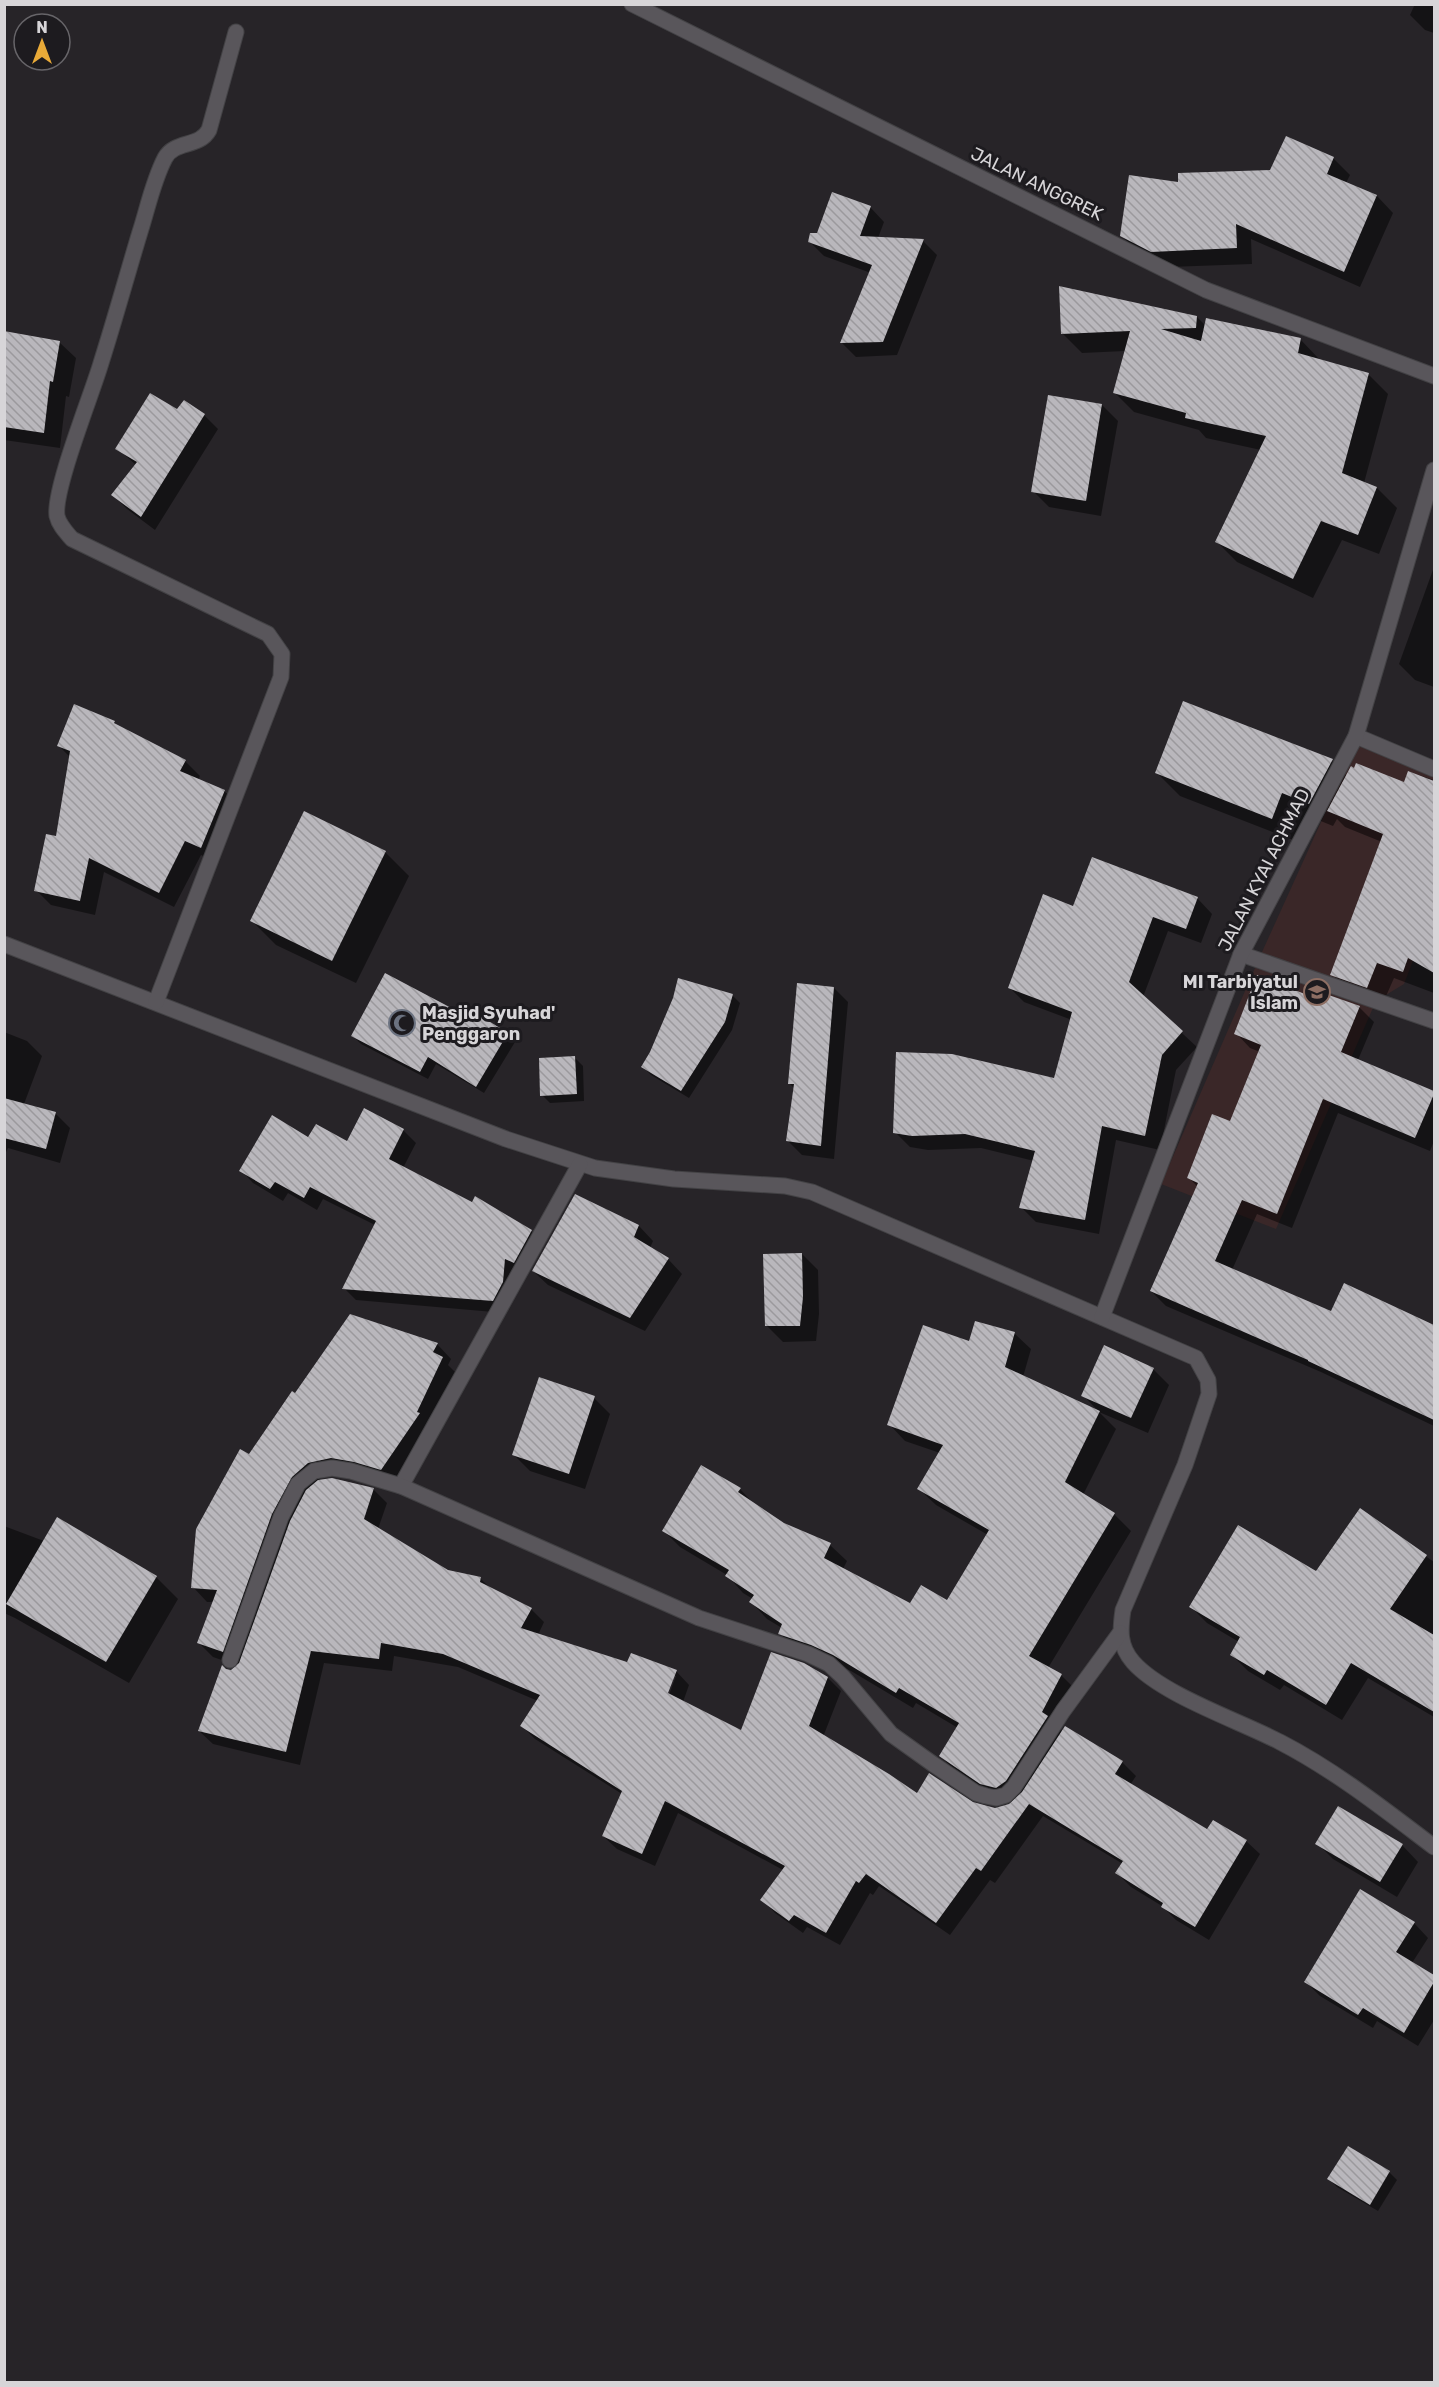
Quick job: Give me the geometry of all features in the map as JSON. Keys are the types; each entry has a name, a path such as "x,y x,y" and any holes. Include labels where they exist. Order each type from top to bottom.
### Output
{"street":[{"name":"JALAN ANGGREK","path":"632,4 1206,290 1434,376"},
{"path":"156,1002 281,677 282,654 268,634 72,539 62,527 57,516 67,468 102,362 156,181 170,150 199,140 209,130 236,32"},
{"name":"JALAN KYAI ACHMAD","path":"1102,1317 1241,954 1356,736 1434,470"},
{"path":"1356,736 1434,769"},
{"path":"4,944 506,1139 580,1164 674,1179 785,1186 812,1192 1196,1358 1203,1369 1209,1394 1185,1465 1123,1610 1120,1633 1123,1648 1133,1662 1166,1687 1280,1742 1332,1771 1434,1847"},
{"path":"1241,954 1434,1021"},
{"path":"401,1486 580,1164"},
{"path":"230,1660 281,1517 298,1484 314,1471 332,1468 351,1471 401,1486 699,1618 808,1654 829,1664 843,1677 891,1734 933,1764 986,1796 996,1798 1005,1795 1014,1787 1063,1711 1120,1633"}],"shaded area":[{"name":"MI Tarbiyatul Islam","path":"1356,745 1434,777 1434,906 1404,984 1376,1001 1276,1229 1161,1184 1262,952"}],"building":[{"path":"1286,136 1334,157 1327,174 1377,195 1344,272 1236,224 1237,248 1151,252 1120,236 1129,175 1178,182 1178,173 1270,170"},
{"path":"832,192 871,206 860,236 924,239 883,342 840,343 872,265 808,242 810,233 817,233"},
{"path":"1059,286 1197,316 1196,328 1161,329 1201,341 1206,318 1301,338 1298,353 1369,373 1342,473 1377,487 1358,535 1321,521 1293,579 1215,542 1266,436 1185,418 1186,413 1113,393 1130,331 1061,334"},
{"path":"4,331 60,341 53,382 50,381 44,433 4,427"},
{"path":"150,393 177,409 184,400 205,414 141,517 111,495 137,462 115,449"},
{"path":"1048,395 1102,404 1086,501 1031,492"},
{"path":"1183,701 1333,759 1309,804 1282,793 1272,819 1155,773"},
{"path":"74,704 115,721 114,723 186,760 180,771 225,790 201,848 185,841 159,893 89,858 80,901 34,891 46,834 56,836 70,751 57,746"},
{"path":"1356,763 1404,782 1408,771 1434,781 1434,973 1408,958 1403,972 1377,963 1367,988 1330,975 1383,834 1327,811 1351,766 1354,768"},
{"path":"304,811 386,851 332,961 250,921"},
{"path":"1092,857 1198,897 1186,929 1153,917 1129,982 1183,1031 1162,1055 1145,1136 1102,1126 1085,1220 1019,1208 1035,1151 965,1134 912,1136 893,1133 896,1052 952,1054 1054,1078 1072,1012 1008,988 1043,894 1073,906"},
{"name":"Masjid Syuhad' Penggaron","path":"385,973 476,1021 479,1015 508,1033 476,1087 428,1057 420,1072 351,1036"},
{"path":"1257,975 1320,1000 1323,993 1360,1006 1341,1052 1434,1091 1434,1094 1415,1138 1323,1099 1277,1214 1242,1200 1215,1261 1331,1311 1344,1283 1434,1325 1434,1420 1308,1360 1150,1291 1198,1183 1187,1178 1212,1114 1230,1121 1261,1045 1234,1034"},
{"path":"678,978 733,994 725,1022 681,1091 641,1067 650,1052 673,998"},
{"path":"797,983 834,987 821,1146 786,1141 794,1084 788,1084"},
{"path":"575,1056 577,1094 540,1096 539,1058"},
{"path":"4,1098 56,1112 46,1149 4,1138"},
{"path":"364,1108 404,1129 389,1159 472,1202 475,1196 532,1230 514,1263 505,1259 503,1282 493,1301 342,1289 376,1221 310,1187 304,1198 275,1182 270,1189 239,1171 272,1115 308,1137 316,1124 347,1141"},
{"path":"575,1194 639,1225 634,1237 669,1258 630,1318 532,1271"},
{"path":"802,1253 803,1297 800,1326 765,1326 763,1254"},
{"path":"350,1314 438,1343 433,1352 443,1357 417,1412 420,1413 381,1470 331,1458 308,1463 292,1477 272,1514 223,1652 197,1643 217,1590 191,1588 196,1529 240,1449 249,1454 292,1391 295,1393"},
{"path":"975,1321 1015,1332 1005,1367 1100,1411 1065,1482 1115,1513 1029,1656 1062,1674 1042,1712 1048,1716 1006,1781 996,1788 980,1784 939,1756 959,1723 899,1688 896,1693 833,1655 778,1634 782,1624 749,1602 754,1595 725,1576 729,1570 662,1531 701,1465 741,1488 738,1492 784,1523 831,1543 824,1558 910,1603 921,1585 947,1600 989,1530 917,1489 943,1445 887,1425 923,1325 969,1341"},
{"path":"1104,1345 1154,1368 1131,1418 1081,1396"},
{"path":"539,1377 595,1396 569,1474 512,1455"},
{"path":"332,1478 374,1488 364,1519 448,1570 481,1577 480,1582 532,1608 521,1628 627,1662 631,1653 677,1670 668,1693 741,1730 771,1652 804,1663 828,1677 809,1726 917,1793 929,1773 973,1802 995,1808 1009,1804 1022,1792 1065,1726 1123,1761 1115,1774 1207,1829 1213,1820 1247,1840 1195,1927 1161,1907 1163,1903 1115,1873 1123,1861 1029,1804 981,1871 976,1868 936,1923 866,1874 859,1883 856,1881 826,1933 794,1915 789,1921 760,1900 785,1866 665,1801 642,1854 602,1836 622,1791 520,1726 540,1695 443,1654 381,1643 379,1659 311,1651 286,1752 198,1731 222,1665 231,1670 239,1663 290,1521 306,1490 318,1480"},
{"path":"1360,1508 1427,1555 1390,1609 1434,1635 1434,1712 1351,1663 1326,1705 1267,1670 1264,1675 1230,1655 1240,1637 1189,1607 1238,1525 1316,1571"},
{"path":"57,1517 157,1576 106,1662 6,1604"},
{"path":"1338,1806 1403,1844 1380,1882 1315,1844"},
{"path":"1360,1889 1415,1922 1396,1952 1434,1975 1434,1982 1404,2033 1363,2008 1358,2015 1304,1982"},
{"path":"1348,2146 1390,2171 1370,2205 1327,2179"}],"place":[{"name":"MI Tarbiyatul Islam","path":"1317,992"},
{"name":"Masjid Syuhad' Penggaron","path":"402,1023"}]}
